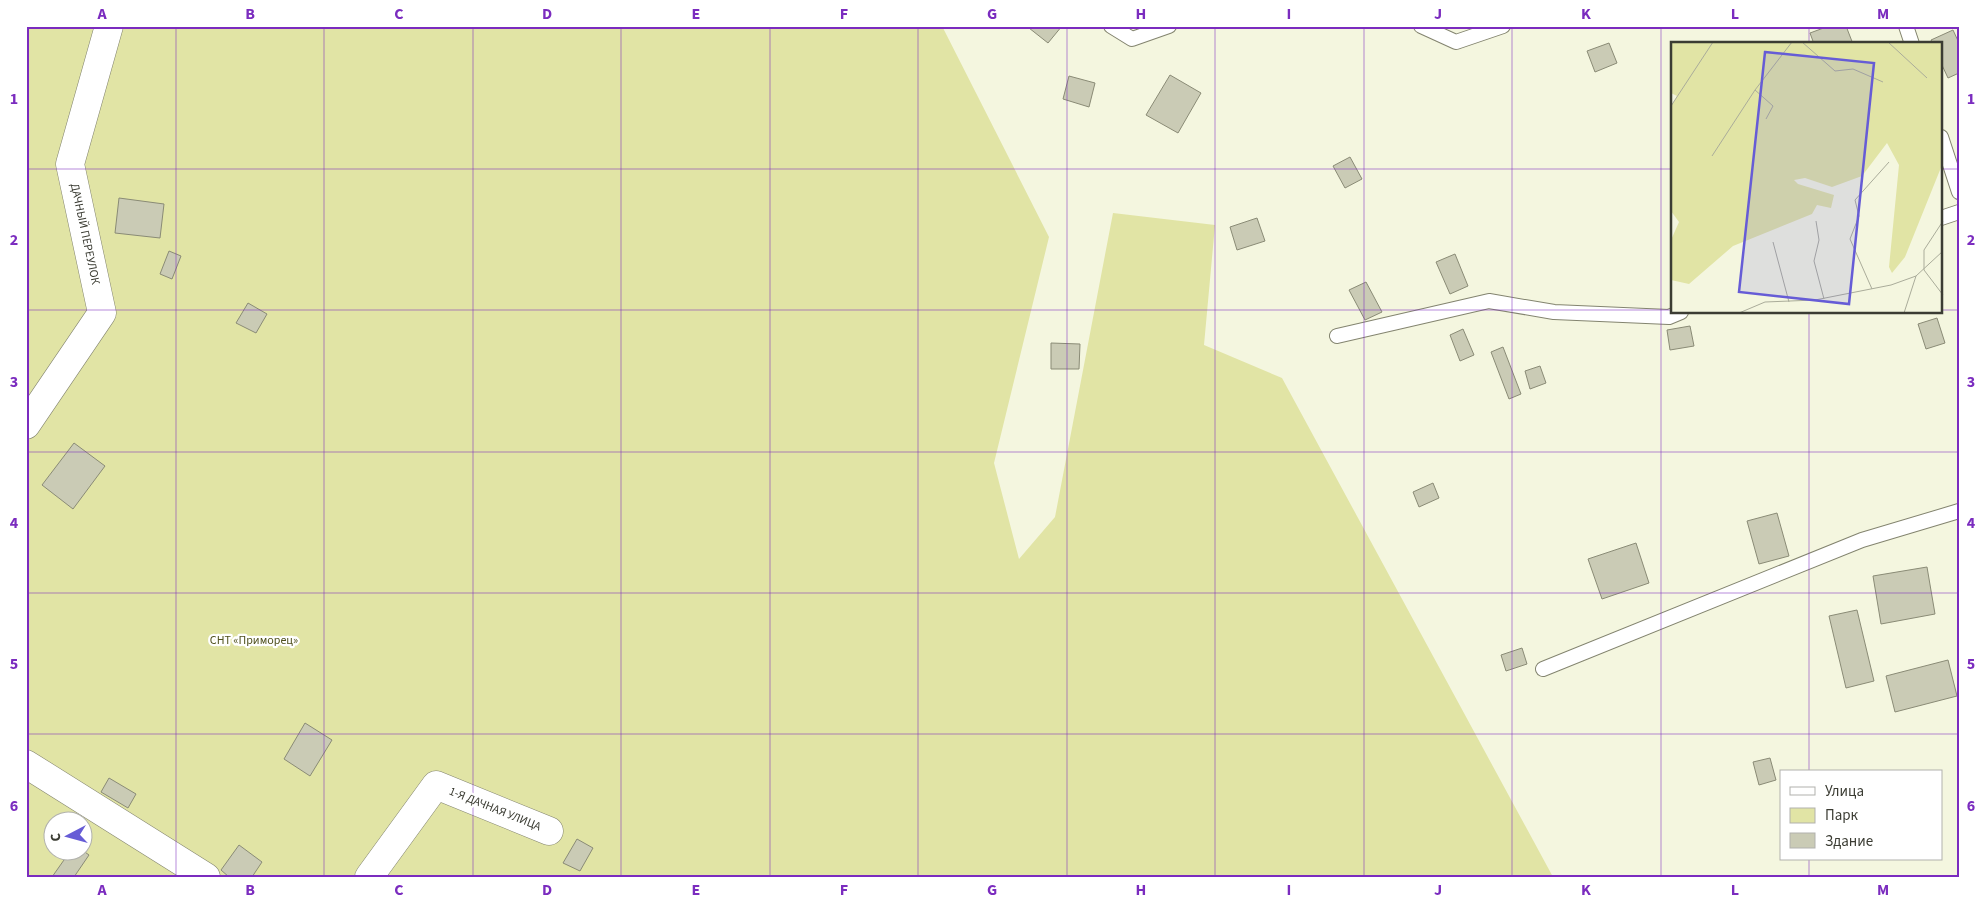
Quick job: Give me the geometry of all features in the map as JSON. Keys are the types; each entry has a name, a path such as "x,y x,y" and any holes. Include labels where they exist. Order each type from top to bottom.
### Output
{"street":[{"name":"ДАЧНЫЙ ПЕРЕУЛОК","path":"26,425 102,313 70,164 109,26"},
{"path":"26,764 206,877"},
{"name":"1-Я ДАЧНАЯ УЛИЦА","path":"369,877 436,785 549,831"}],"lane":[{"path":"1111,26 1132,39 1169,26"},
{"path":"1422,26 1456,42 1503,26"},
{"path":"1906,26 1911,42"},
{"path":"1942,140 1959,192"},
{"path":"1942,218 1959,212"},
{"path":"1337,336 1489,301 1554,312 1668,317 1676,314"},
{"path":"1543,669 1862,540 1959,511"}],"green space":[{"name":"СНТ «Приморец»","path":"26,26 942,26 1049,237 994,463 1019,559 1055,517 1113,213 1215,225 1204,345 1282,378 1553,877 26,877"}],"building":[{"path":"1030,26 1062,26 1048,43 1029,28"},
{"path":"1829,26 1846,26 1852,42 1813,42 1810,33"},
{"path":"1953,30 1959,43 1959,73 1948,78 1942,65 1942,42 1932,42 1931,40"},
{"path":"1609,43 1617,63 1595,72 1587,51"},
{"path":"1170,75 1201,93 1178,133 1146,115"},
{"path":"1069,76 1095,83 1089,107 1063,99"},
{"path":"1350,157 1362,179 1345,188 1333,166"},
{"path":"119,198 164,204 160,238 115,233"},
{"path":"1257,218 1265,241 1237,250 1230,227"},
{"path":"169,251 181,256 172,279 160,274"},
{"path":"1455,254 1468,286 1450,294 1436,262"},
{"path":"1366,282 1382,312 1365,320 1349,290"},
{"path":"248,303 267,314 256,333 236,323"},
{"path":"1937,318 1945,343 1926,349 1918,324"},
{"path":"1690,326 1694,346 1670,350 1667,330"},
{"path":"1463,329 1474,355 1460,361 1450,335"},
{"path":"1051,343 1080,344 1079,369 1051,369"},
{"path":"1503,347 1521,394 1509,399 1491,352"},
{"path":"1540,366 1546,383 1530,389 1525,371"},
{"path":"74,443 105,466 73,509 42,485"},
{"path":"1433,483 1439,498 1419,507 1413,492"},
{"path":"1777,513 1789,556 1759,564 1747,521"},
{"path":"1636,543 1649,583 1602,599 1588,559"},
{"path":"1927,567 1935,614 1881,624 1873,576"},
{"path":"1857,610 1874,681 1846,688 1829,616"},
{"path":"1522,648 1527,664 1506,671 1501,655"},
{"path":"1948,660 1957,696 1895,712 1886,676"},
{"path":"305,723 332,740 310,776 284,759"},
{"path":"1770,758 1776,780 1759,785 1753,762"},
{"path":"109,778 136,794 128,808 101,792"},
{"path":"577,839 593,848 580,871 563,863"},
{"path":"239,845 262,862 252,877 229,877 221,870"},
{"path":"64,860 86,860 74,877 52,877"}]}
